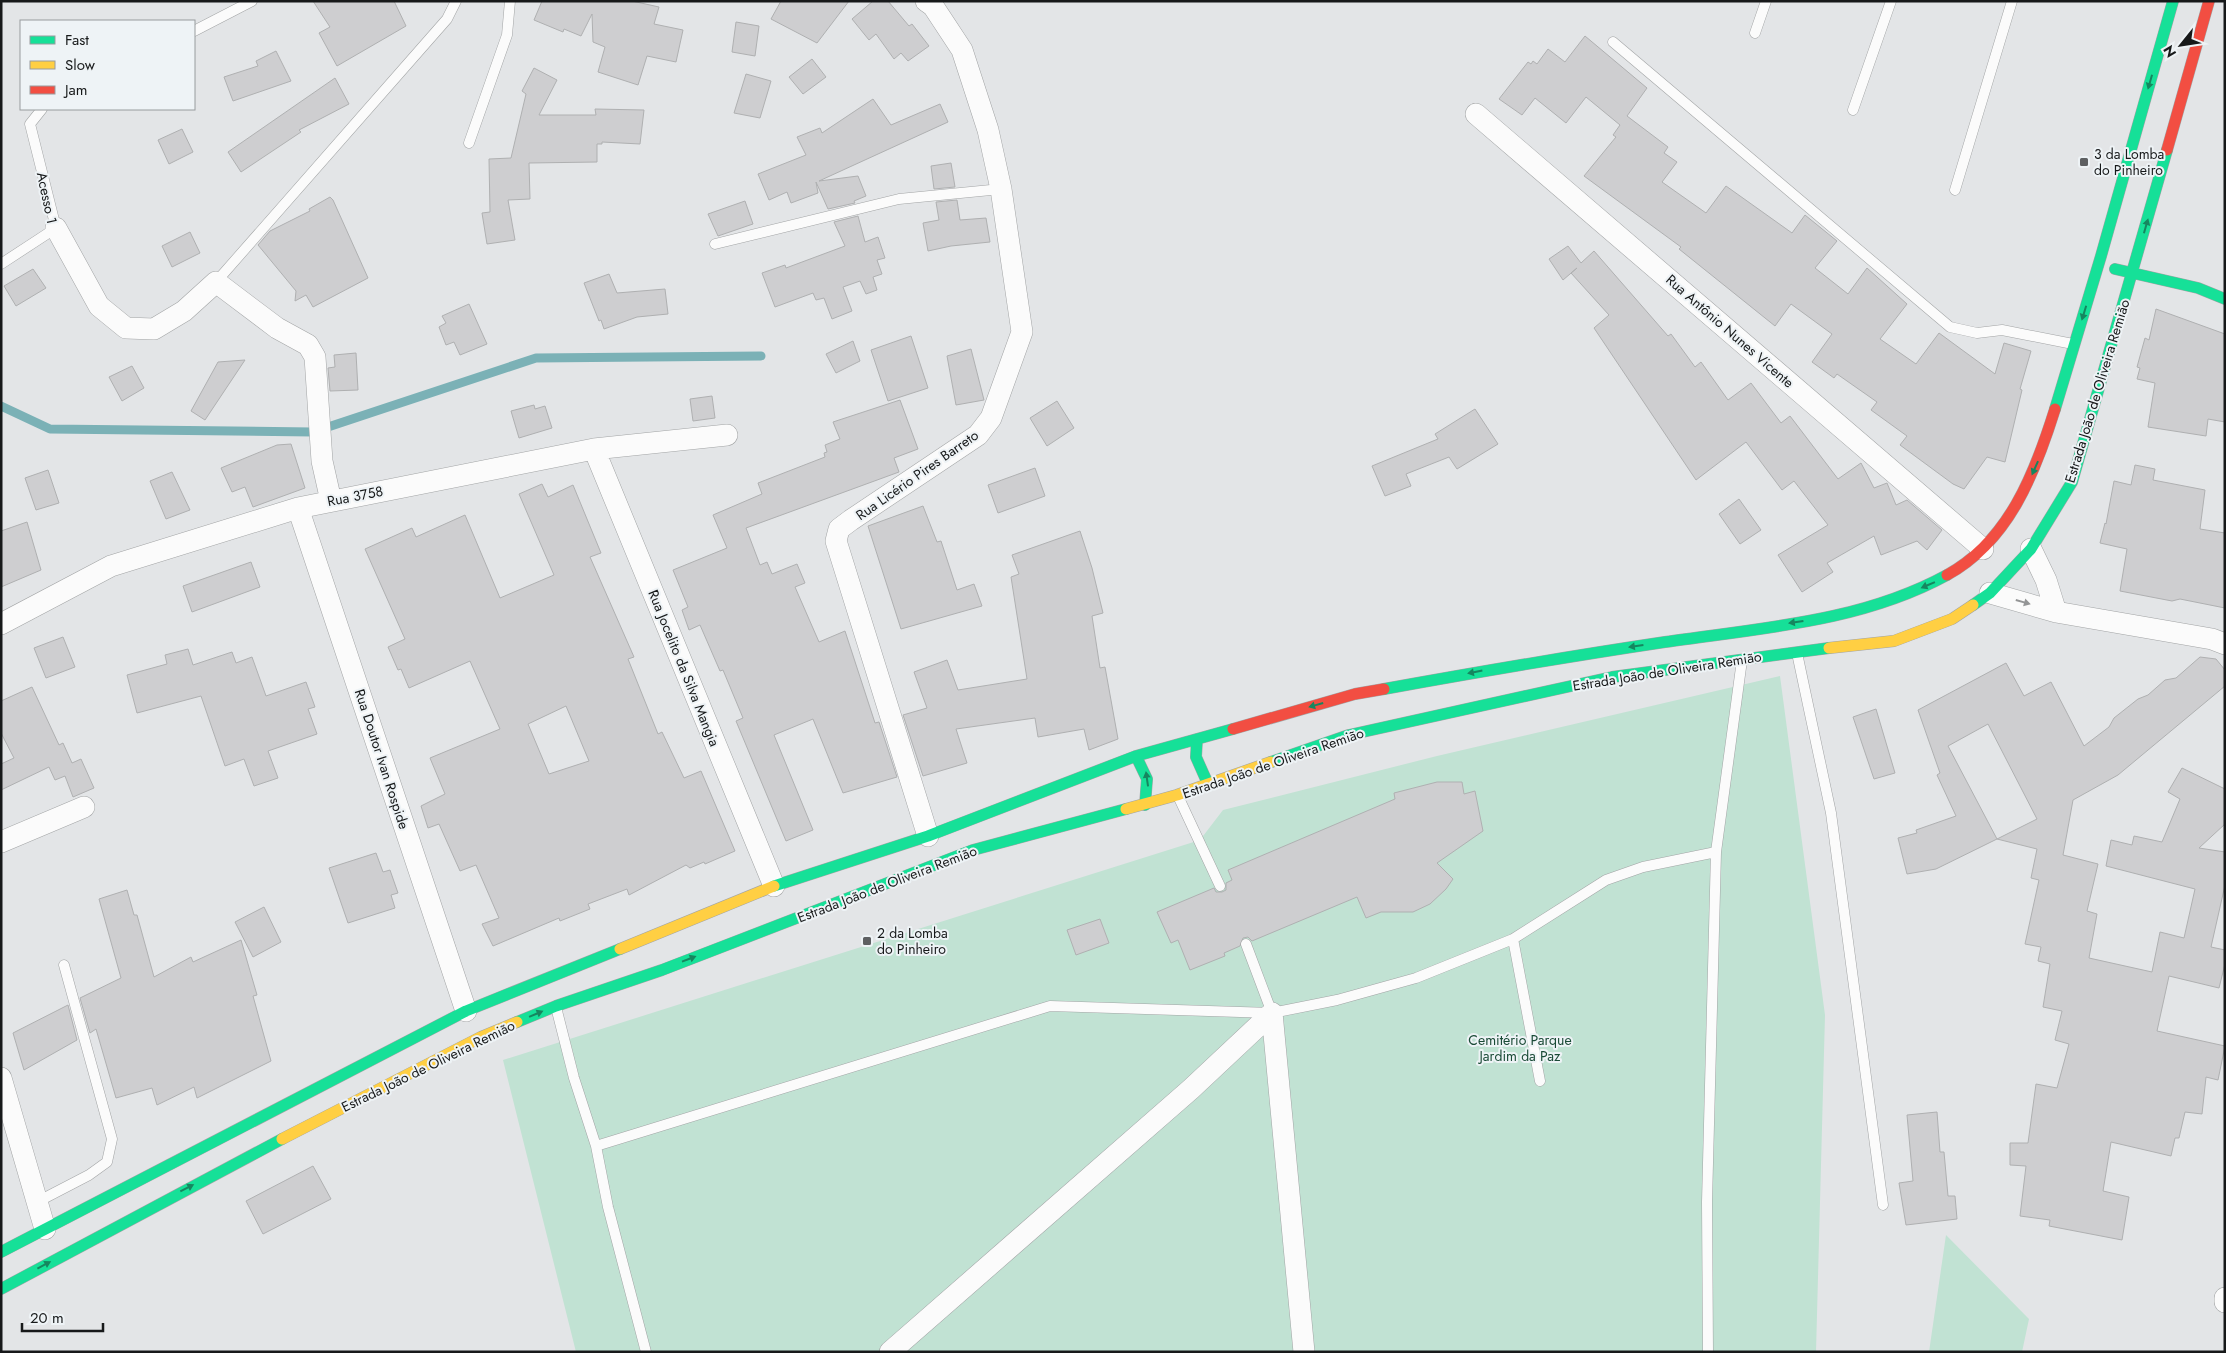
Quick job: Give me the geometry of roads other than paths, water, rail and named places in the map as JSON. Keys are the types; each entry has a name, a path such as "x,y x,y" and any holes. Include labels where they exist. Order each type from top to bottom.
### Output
{"main road":[{"name":"Estrada João de Oliveira Remião","path":"1,1252 466,1011 774,886 928,836 1136,756 1356,694 1543,660 1844,615 1885,603 1938,580 1983,548 2006,519 2036,467 2098,266 2173,1"},
{"name":"Estrada João de Oliveira Remião","path":"1,1288 174,1195 481,1037 556,1006 662,970 972,850 1177,796 1348,735 1612,677 1797,651 1894,641 1952,619 1990,593 2031,549 2072,482 2209,1"},
{"path":"2098,266 2198,288 2225,299"},
{"path":"1197,739 1196,758 1208,784"},
{"path":"1136,756 1146,771 1149,784 1145,805"}],"street":[{"name":"Rua Licério Pires Barreto","path":"926,1 933,6 962,50 988,130 1001,189 1022,332 991,418 978,435 839,530 836,541 928,836"},
{"name":"Rua Antônio Nunes Vicente","path":"1476,114 1983,548"},
{"path":"56,228 99,306 126,328 154,329 184,312 216,282 277,328 308,345 315,357 322,461 331,501"},
{"name":"Rua 3758","path":"1,624 111,566 298,508 594,449 727,435"},
{"name":"Rua Jocelito da Silva Mangia","path":"594,449 774,886"},
{"name":"Rua Doutor Ivan Rospide","path":"298,508 466,1011"},
{"path":"2031,549 2046,580 2056,612"},
{"path":"1990,593 2056,612 2212,638 2225,644"},
{"path":"1,842 84,807"},
{"path":"890,1352 1191,1089 1272,1013"},
{"path":"1272,1013 1304,1352"},
{"path":"1,1078 45,1229"}],"lane":[{"path":"195,30 252,1"},
{"path":"216,282 448,19 456,1"},
{"path":"469,143 507,36 510,1"},
{"path":"1755,33 1766,1"},
{"path":"1853,110 1891,1"},
{"path":"1955,190 2012,1"},
{"path":"1613,42 1950,327 1977,333 2002,330 2074,344"},
{"name":"Acesso 1","path":"1,264 56,228 30,124 41,110"},
{"path":"714,244 899,199 1001,189"},
{"path":"1797,651 1831,813 1883,1204"},
{"path":"1708,1352 1707,1202 1716,852 1742,659"},
{"path":"1177,796 1220,886"},
{"path":"596,1146 636,1132 1050,1006 1272,1013 1337,1000 1416,978 1512,939 1606,880 1643,867 1716,852"},
{"path":"1512,939 1540,1081"},
{"path":"1246,944 1272,1013"},
{"path":"37,1202 89,1175 107,1162 112,1139 64,965"},
{"path":"556,1006 574,1078 596,1146 608,1207 646,1352"}],"waterway":[{"path":"1,406 50,429 313,432 536,358 761,356"}],"place":[{"name":"3 da Lomba do Pinheiro","path":"2084,162"},
{"name":"2 da Lomba do Pinheiro","path":"867,941"}],"park label":[{"name":"Cemitério Parque Jardim da Paz","path":"1520,1048"}]}
